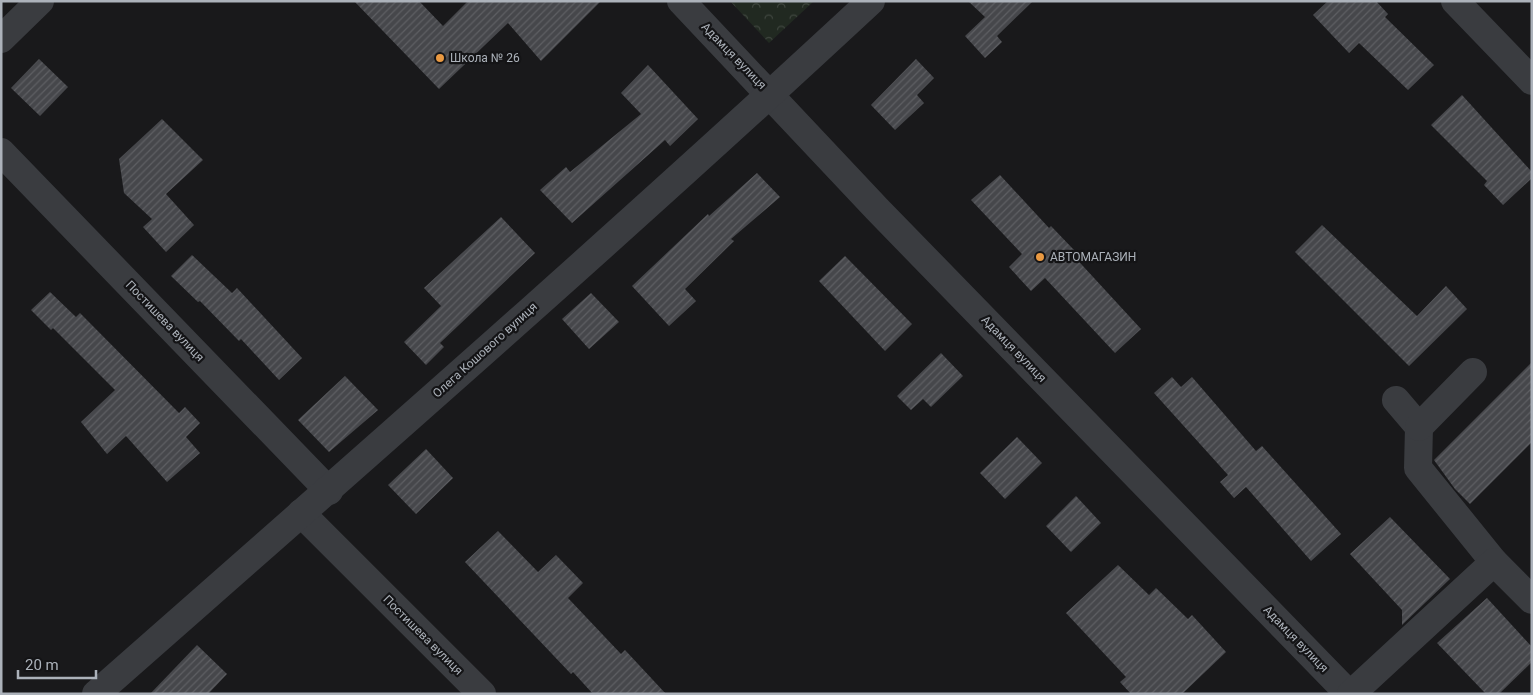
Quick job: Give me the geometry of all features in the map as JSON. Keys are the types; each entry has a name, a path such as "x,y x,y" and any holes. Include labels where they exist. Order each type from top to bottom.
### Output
{"street":[{"path":"1,39 40,1"},
{"name":"Адамця вулиця","path":"682,1 877,209 1350,694"},
{"name":"Олега Кошового вулиця","path":"96,694 329,490 771,94 871,1"},
{"path":"1455,1 1532,81"},
{"name":"Постишева вулиця","path":"1,152 329,490"},
{"path":"1473,372 1420,427 1418,468 1494,562 1532,600"},
{"path":"1396,400 1420,427"},
{"name":"Постишева вулиця","path":"301,513 482,694"},
{"path":"1350,694 1494,562"}],"green space":[{"path":"730,1 814,1 769,43"}],"building":[{"name":"Школа № 26","path":"354,1 419,1 443,26 468,1 601,1 541,61 508,23 439,89"},
{"path":"968,1 1033,1 997,36 1002,42 985,58 965,36 985,17"},
{"path":"1328,1 1376,1 1388,14 1385,17 1434,65 1408,90 1359,43 1349,53 1313,15"},
{"path":"39,59 68,87 40,116 11,88"},
{"path":"916,59 934,78 917,95 924,103 895,130 871,105"},
{"path":"648,65 698,119 670,146 665,140 572,223 540,190 566,167 570,172 641,114 621,93"},
{"path":"1462,95 1532,172 1532,178 1503,205 1484,185 1487,181 1431,125"},
{"path":"162,119 203,160 166,194 194,225 166,252 143,227 152,219 124,193 119,159"},
{"path":"757,173 780,197 731,239 734,241 685,289 696,301 669,326 632,286 708,214 709,216"},
{"path":"1000,175 1049,228 1051,226 1074,250 1071,253 1141,329 1115,353 1045,278 1031,291 1009,267 1022,254 971,200"},
{"path":"501,217 535,253 440,343 444,347 426,365 404,342 441,306 424,288"},
{"path":"1322,225 1417,316 1446,286 1467,309 1409,366 1295,252"},
{"path":"192,255 232,293 237,288 302,358 279,380 241,339 239,341 200,301 198,302 171,276"},
{"path":"845,256 912,324 885,351 819,281"},
{"path":"50,292 76,317 80,313 179,413 185,407 200,423 186,437 200,453 167,482 126,436 107,454 81,422 115,390 53,328 51,330 31,310"},
{"path":"591,293 619,322 589,349 562,319"},
{"path":"941,353 963,376 931,407 923,399 911,410 897,396"},
{"path":"1532,362 1532,442 1470,504 1455,489 1434,460"},
{"path":"345,376 378,410 329,452 298,420"},
{"path":"1172,377 1181,387 1192,377 1256,451 1262,446 1341,534 1311,561 1246,487 1234,498 1220,482 1228,475 1154,393"},
{"path":"1017,437 1042,463 1005,499 980,473"},
{"path":"426,449 453,478 416,514 388,485"},
{"path":"1076,496 1101,523 1071,552 1046,526"},
{"path":"1390,517 1450,579 1402,625 1402,610 1350,554"},
{"path":"498,531 538,572 556,555 583,583 568,598 621,654 625,650 666,694 593,694 573,672 571,674 465,562"},
{"path":"1118,565 1149,595 1156,588 1188,619 1192,615 1226,652 1182,694 1131,694 1120,682 1126,677 1066,613"},
{"path":"1487,598 1532,647 1532,662 1499,694 1486,694 1437,643"},
{"path":"197,645 227,674 208,694 150,694"}],"place":[{"name":"Школа № 26","path":"440,58"},
{"name":"АВТОМАГАЗИН","path":"1040,257"}]}
